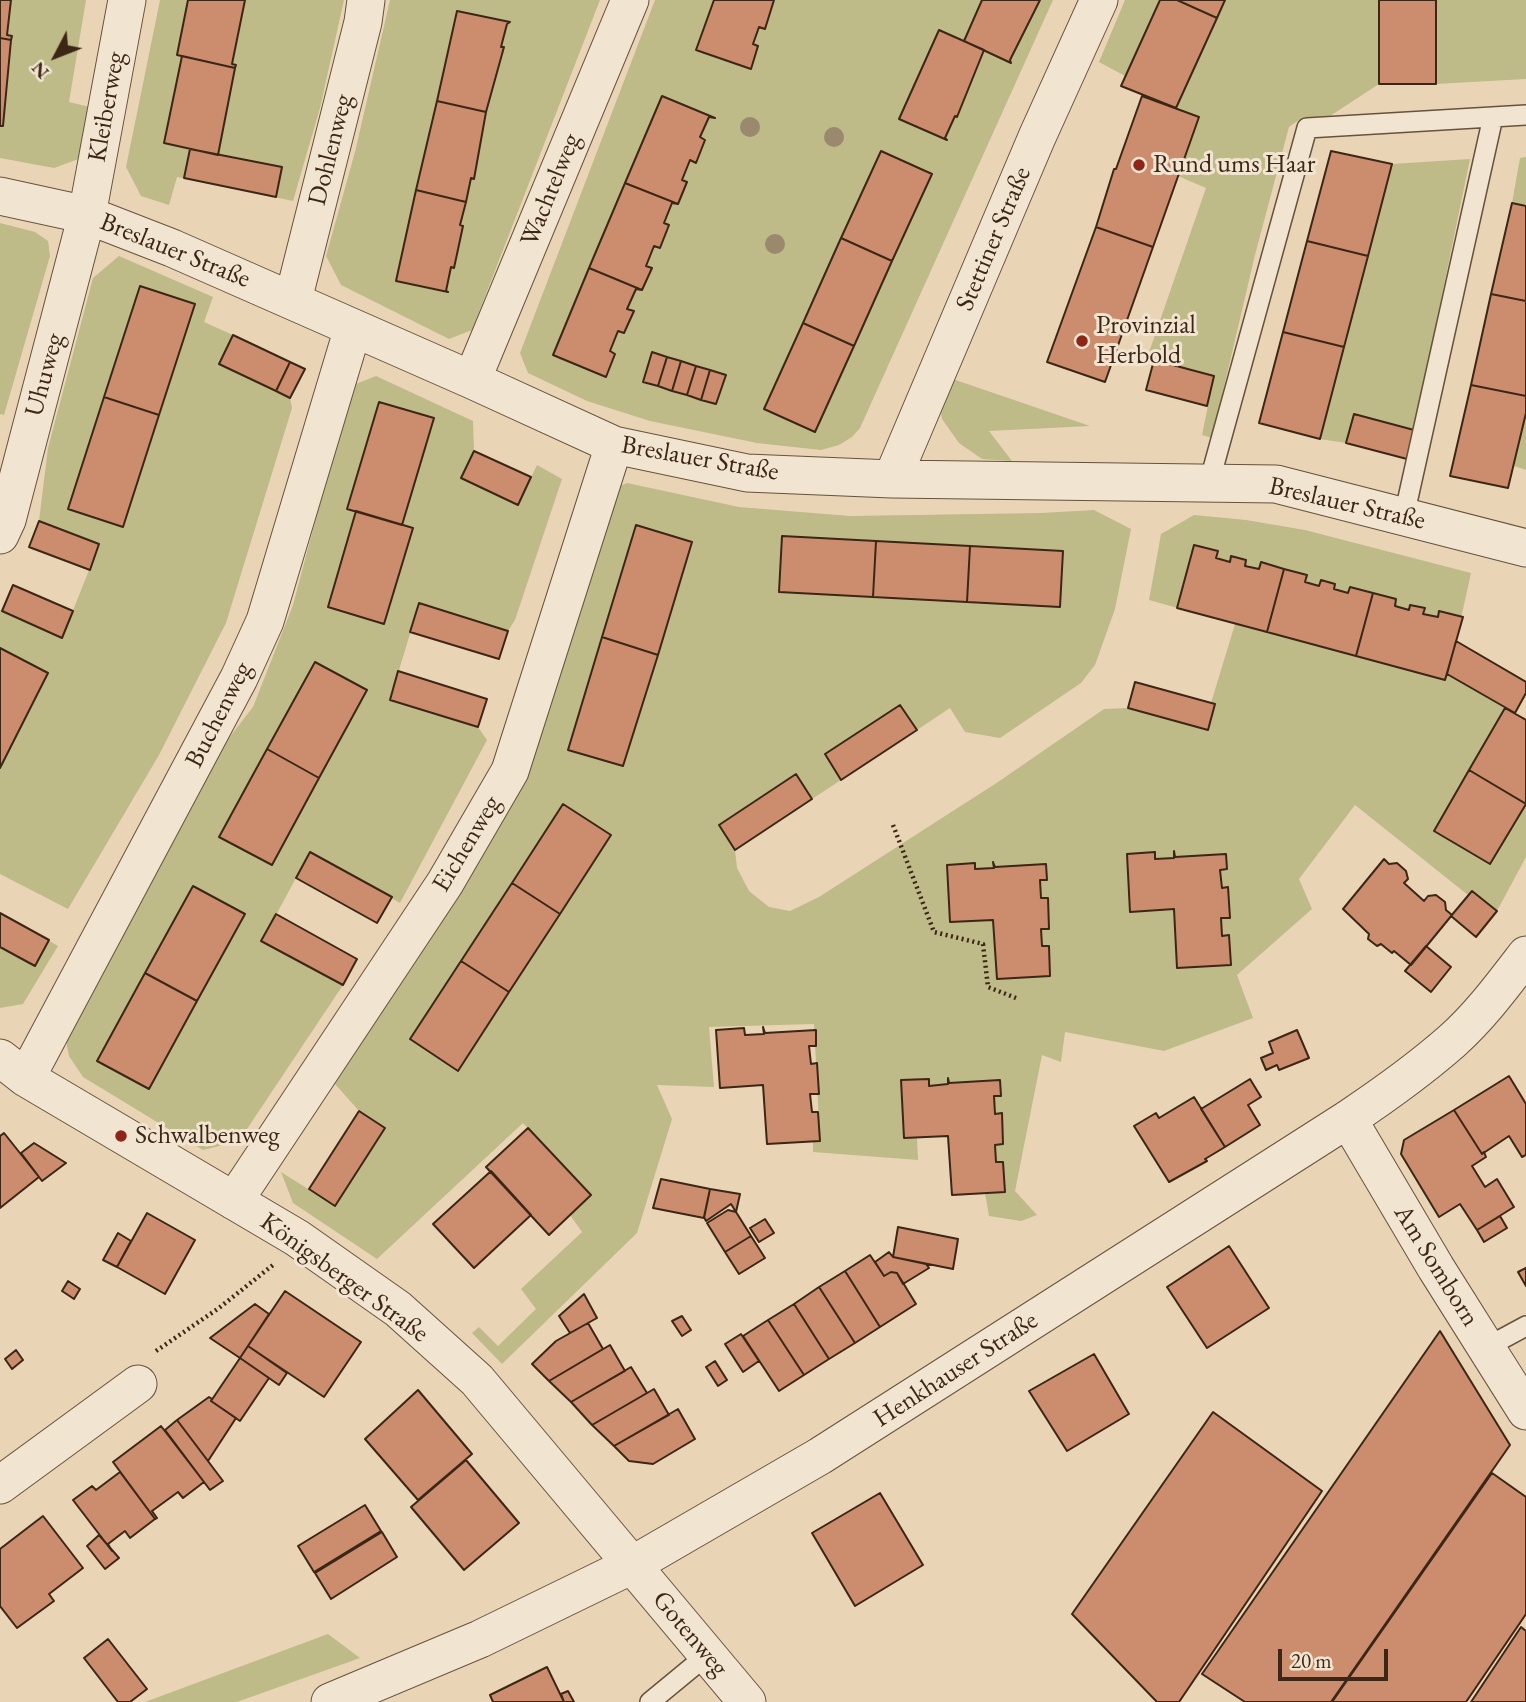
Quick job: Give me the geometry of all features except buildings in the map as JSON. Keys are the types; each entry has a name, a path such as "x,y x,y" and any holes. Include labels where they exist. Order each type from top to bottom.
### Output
{"street":[{"name":"Kleiberweg","path":"87,215 127,0"},
{"name":"Dohlenweg","path":"293,300 363,22 366,0"},
{"name":"Wachtelweg","path":"472,380 630,0"},
{"name":"Stettiner Straße","path":"892,479 1037,137 1099,0"},
{"name":"Breslauer Straße","path":"0,196 87,215 172,248 614,445 747,472 892,479 1276,484 1526,548"},
{"name":"Uhuweg","path":"0,535 87,215"},
{"name":"Buchenweg","path":"7,1065 239,678 265,621 353,327"},
{"name":"Eichenweg","path":"234,1200 445,883 510,771 614,445"},
{"name":"Henkhauser Straße","path":"331,1702 481,1639 632,1565 820,1456 1348,1119 1400,1083 1453,1040 1496,995 1526,955"},
{"name":"Königsberger Straße","path":"7,1065 297,1238 398,1309 477,1380 632,1565"},
{"name":"Am Somborn","path":"1348,1119 1436,1268 1526,1411"},
{"path":"0,1485 138,1384"},
{"name":"Gotenweg","path":"632,1565 747,1702"}],"lane":[{"path":"1209,483 1307,128 1526,115"},
{"path":"1404,516 1493,117"},
{"path":"1487,1348 1526,1326"},
{"path":"650,1702 707,1655"}],"path":[{"path":"894,825 934,932 984,944 988,987 1016,999"},
{"path":"138,1384 135,1372 155,1352 270,1269 297,1238"}],"shaded area":[{"path":"0,0 86,0 69,102 94,108 84,157 54,168 0,158"},
{"path":"160,0 344,0 320,108 293,201 177,177 169,205 141,196 126,167"},
{"path":"390,0 600,0 472,330 449,339 341,285 326,256 355,152"},
{"path":"655,0 1053,0 860,428 839,445 821,450 757,443 650,421 587,401 528,373 520,353"},
{"path":"1125,0 1160,0 1125,76 1099,62"},
{"path":"1225,0 1526,0 1526,79 1379,84 1330,116 1300,119 1289,127 1255,255 1212,438 1202,435 1214,376 1147,358 1206,188 1178,176 1199,117 1176,108"},
{"path":"1526,157 1526,206 1512,203 1520,158"},
{"path":"1470,159 1414,430 1354,414 1346,443 1320,439 1392,164"},
{"path":"0,223 35,232 48,241 50,256 4,415 0,414"},
{"path":"119,256 213,297 204,322 233,335 219,364 290,398 292,408 226,623 159,755 68,909 0,874 0,610 62,638 99,545 39,521 48,448 93,278"},
{"path":"941,375 1090,426 989,431 1012,461 982,459 959,443 942,419 937,396"},
{"path":"376,376 473,421 474,451 462,478 518,505 537,465 562,479 515,620 508,631 419,604 390,700 478,727 487,740 400,903 310,852 262,941 343,985 239,1141 203,1150 83,1077 69,1056 64,1031 221,748 253,707 293,605 351,386"},
{"path":"1526,413 1526,470 1514,466"},
{"path":"627,483 739,507 850,516 1094,510 1131,529 1115,609 1095,665 1081,683 1000,738 965,732 950,708 917,730 900,705 825,754 841,780 812,799 795,774 719,824 735,850 737,868 749,891 769,907 790,911 819,897 998,782 1104,709 1128,708 1208,730 1215,704 1211,703 1235,624 1149,600 1161,534 1194,515 1305,530 1471,573 1456,641 1526,682 1526,693 1515,713 1526,720 1526,857 1497,911 1472,891 1468,895 1355,805 1299,879 1312,909 1237,975 1253,1018 1164,1051 1065,1032 1061,1062 1042,1055 1015,1191 1037,1215 1021,1221 989,1216 985,1193 952,1195 947,1136 917,1138 918,1160 813,1152 813,1142 820,1141 814,1024 709,1027 714,1087 657,1085 672,1119 637,1233 502,1364 472,1333 479,1327 498,1346 536,1309 521,1289 582,1232 570,1215 591,1195 523,1123 377,1259 293,1203 281,1172 335,1206 385,1128 359,1111 335,1084 516,787 608,491"},
{"path":"0,913 58,946 23,1004 0,1008"},
{"path":"328,1634 360,1658 237,1702 145,1702"}],"place":[{"name":"Rund ums Haar","path":"1139,165"},
{"name":"Provinzial Herbold","path":"1082,341"},
{"name":"Schwalbenweg","path":"121,1136"}]}
